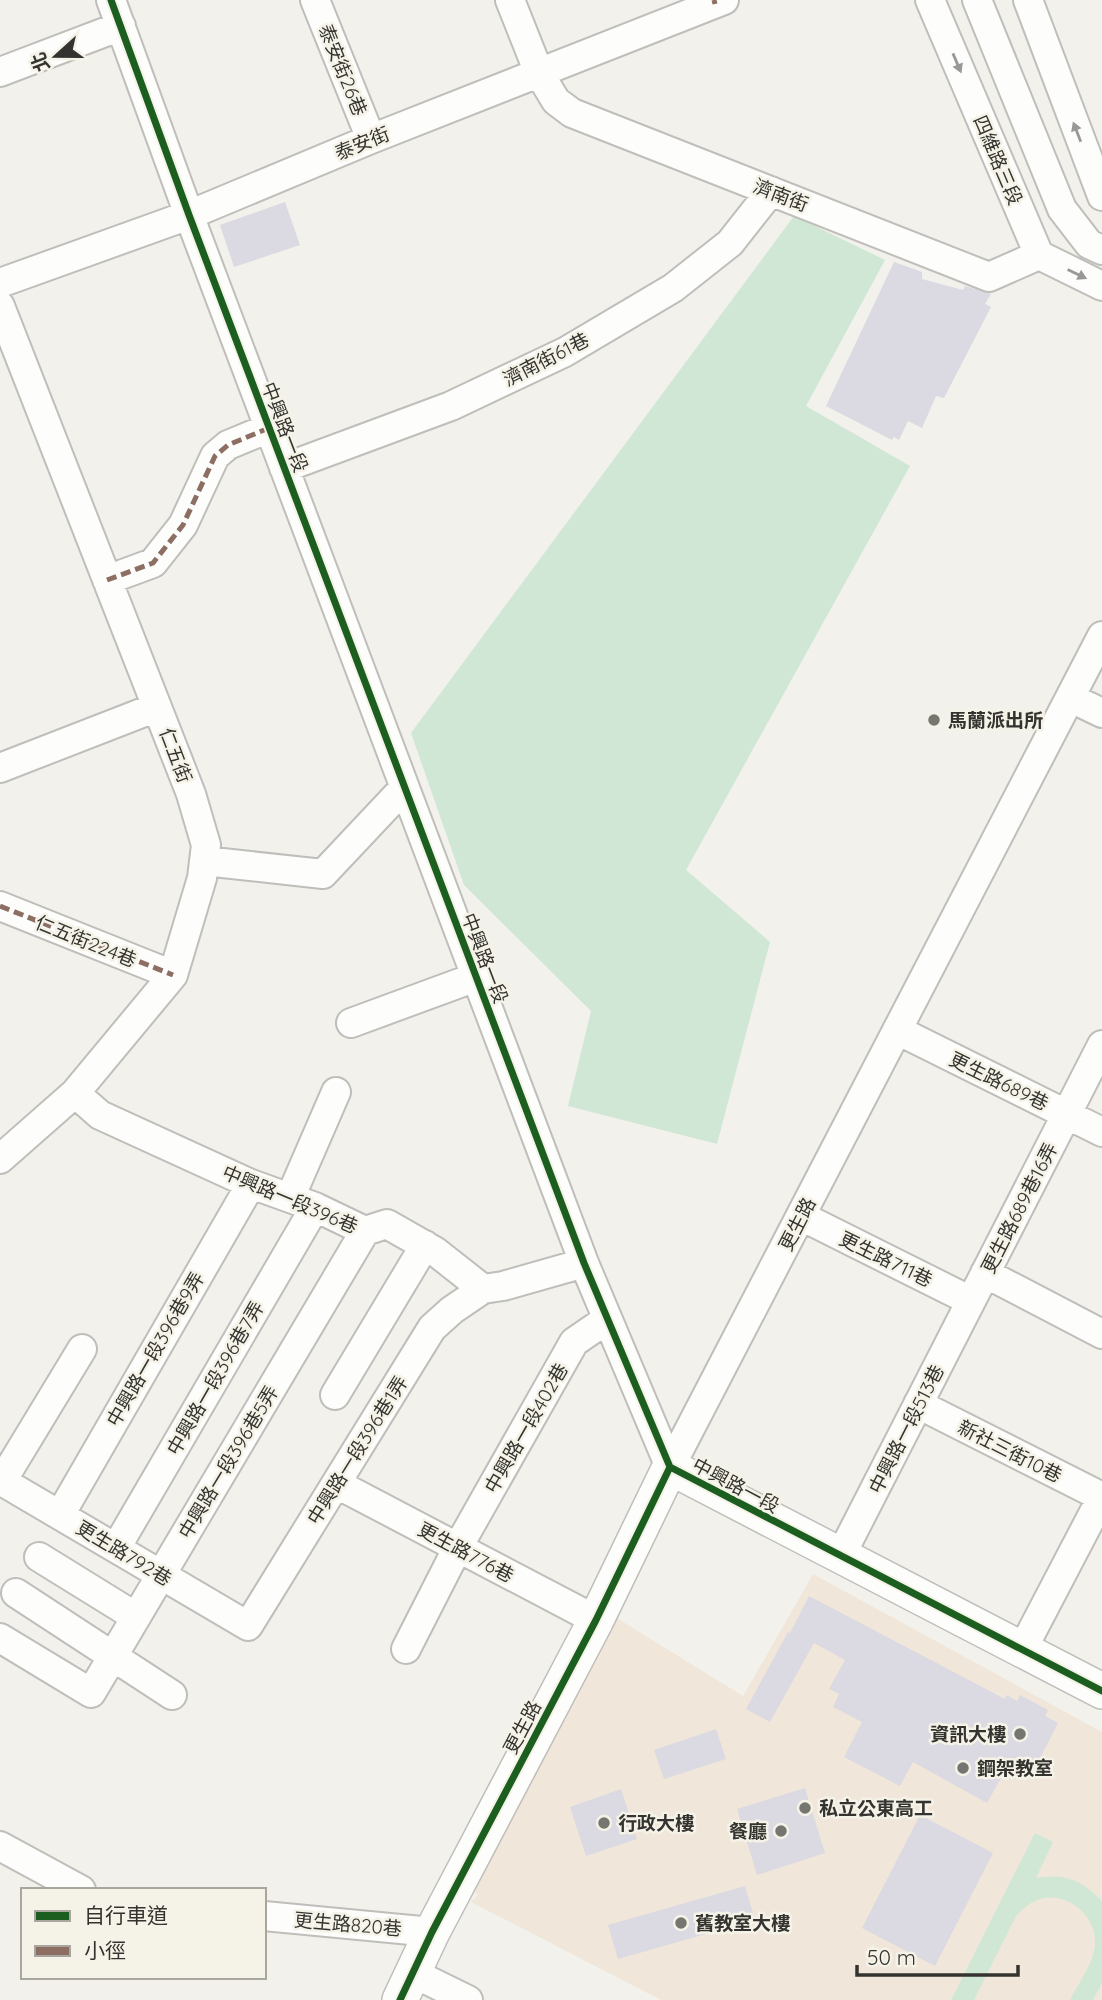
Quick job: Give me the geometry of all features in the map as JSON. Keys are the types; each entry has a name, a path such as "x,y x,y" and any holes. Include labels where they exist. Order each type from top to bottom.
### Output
{"main road":[{"name":"中興路一段","path":"670,1468 1102,1691"},
{"name":"更生路","path":"407,1986 432,1932 596,1620 670,1468"}],"street":[{"name":"中興路一段","path":"111,0 188,215 584,1263 670,1468"},
{"name":"泰安街26巷","path":"315,0 371,139"},
{"name":"濟南街","path":"510,0 539,73 556,101 572,113 989,277 1039,255"},
{"name":"四維路三段","path":"930,0 1039,255"},
{"name":"四維路三段","path":"977,0 1062,209 1089,244 1102,250"},
{"path":"1028,0 1102,196"},
{"name":"泰安街","path":"0,283 188,215 718,1"},
{"path":"0,72 121,26"},
{"name":"濟南街61巷","path":"284,468 451,406 565,352 673,288 730,243 771,191"},
{"path":"1039,255 1102,286"},
{"name":"仁五街","path":"0,306 191,794 206,845 202,878 173,975 75,1093 0,1159"},
{"path":"107,580 153,563 183,526 215,456 228,444 269,428"},
{"name":"更生路","path":"670,1468 1102,635"},
{"path":"1071,698 1102,713"},
{"path":"0,768 157,707"},
{"path":"204,861 324,874 404,788"},
{"name":"仁五街224巷","path":"0,906 173,975"},
{"path":"351,1023 476,977"},
{"name":"更生路689巷","path":"897,1030 1102,1132"},
{"name":"更生路689巷16弄","path":"971,1301 1102,1045"},
{"name":"中興路一段396巷7弄","path":"116,1548 302,1203 336,1092"},
{"name":"中興路一段396巷","path":"75,1093 100,1115 251,1184 365,1231 387,1224 436,1252 483,1289"},
{"name":"中興路一段396巷9弄","path":"60,1515 251,1184"},
{"name":"更生路711巷","path":"801,1216 971,1301"},
{"name":"中興路一段396巷5弄","path":"0,1638 91,1693 365,1231"},
{"path":"335,1395 425,1245"},
{"path":"483,1289 584,1263"},
{"path":"985,1273 1102,1334"},
{"name":"中興路一段396巷1弄","path":"248,1626 432,1328 452,1310 483,1289"},
{"name":"中興路一段513巷","path":"840,1557 971,1301"},
{"name":"中興路一段402巷","path":"406,1649 458,1547 575,1342 606,1320"},
{"path":"1,1480 82,1349"},
{"name":"新社三街10巷","path":"918,1404 1102,1497"},
{"name":"更生路792巷","path":"1,1480 248,1626"},
{"name":"更生路776巷","path":"337,1484 596,1620"},
{"path":"1023,1650 1102,1497"},
{"path":"39,1557 136,1617"},
{"path":"16,1593 172,1695"},
{"path":"0,1846 77,1888"},
{"name":"更生路820巷","path":"266,1916 432,1932"},
{"path":"407,1986 468,2000"}],"shaded area":[{"name":"私立公東高工","path":"813,1574 1102,1732 1102,2000 661,2000 471,1902 478,1895 469,1885 607,1612 743,1696"}],"green space":[{"path":"794,216 885,260 806,406 910,466 686,870 770,942 717,1144 568,1106 591,1011 464,885 411,733"},
{"path":"1035,1833 1053,1842 1036,1878 1056,1877 1072,1880 1080,1883 1102,1901 1102,1983 1093,2000 1070,2000 1091,1960 1095,1935 1086,1915 1078,1908 1059,1898 1048,1898 1031,1903 1016,1916 974,2000 951,2000"}],"building":[{"path":"285,202 300,245 234,267 220,225"},
{"path":"894,262 922,272 922,279 963,290 965,286 991,294 985,304 991,307 944,398 936,396 922,428 908,421 899,440 894,437 892,440 826,406"},
{"path":"809,1596 1005,1699 1007,1695 1017,1701 1020,1695 1048,1710 1045,1716 1058,1723 1033,1772 1011,1760 987,1803 913,1762 900,1786 844,1757 862,1722 833,1707 839,1694 829,1689 845,1660 814,1643 770,1722 746,1709"},
{"path":"716,1729 726,1759 664,1779 654,1750"},
{"name":"餐廳","path":"805,1788 825,1853 757,1875 737,1809"},
{"name":"行政大樓","path":"621,1789 637,1839 586,1856 570,1807"},
{"path":"920,1815 993,1853 935,1966 862,1928"},
{"name":"舊教室大樓","path":"745,1886 755,1920 618,1959 608,1925"}],"marked path":[{"path":"714,0 715,4"},
{"path":"107,580 153,563 183,525 215,456 228,445 269,428"},
{"path":"0,906 173,975"}],"cycle path":[{"path":"111,0 189,215 584,1263 670,1467 1102,1691"},
{"path":"400,2000 432,1932 596,1620 670,1467"}],"place":[{"name":"馬蘭派出所","path":"934,720"},
{"name":"資訊大樓","path":"1020,1734"},
{"name":"鋼架教室","path":"963,1768"},
{"name":"私立公東高工","path":"805,1808"},
{"name":"行政大樓","path":"604,1823"},
{"name":"餐廳","path":"781,1831"},
{"name":"舊教室大樓","path":"681,1923"}]}
